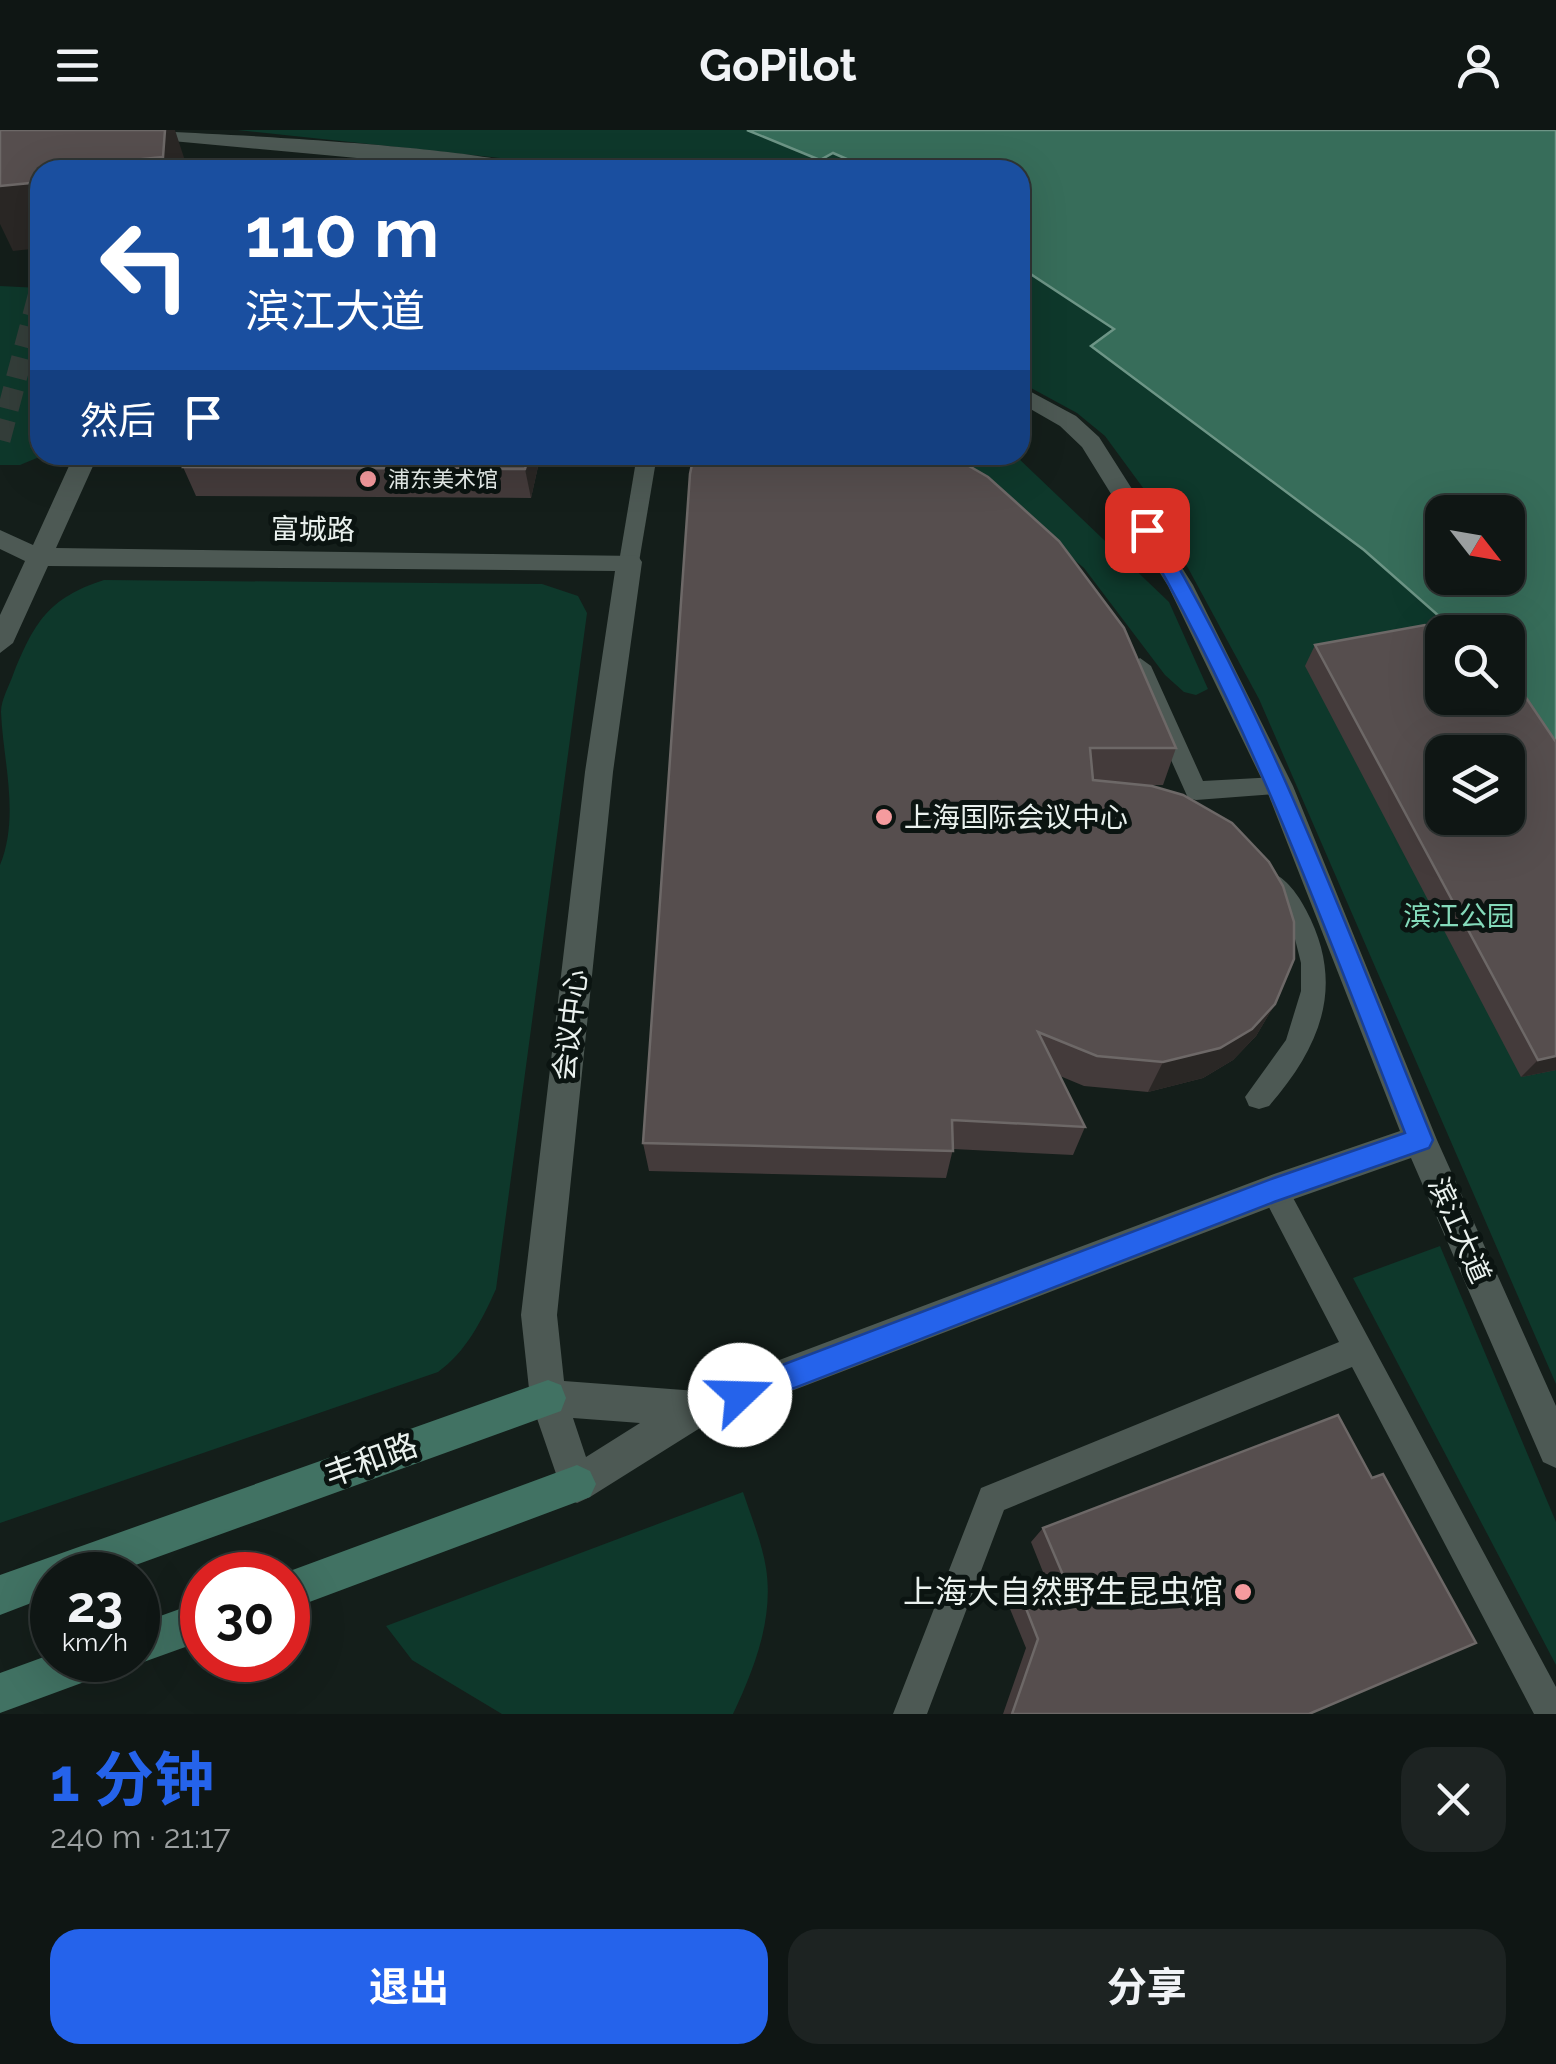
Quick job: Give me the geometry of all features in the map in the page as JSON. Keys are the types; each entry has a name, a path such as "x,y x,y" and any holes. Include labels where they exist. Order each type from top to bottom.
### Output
{"street":[{"path":"118,130 430,160"},
{"path":"267,160 280,144"},
{"name":"滨江大道","path":"1030,399 1068,422 1091,442 1180,585 1279,786 1420,1140 1556,1449"},
{"path":"0,643 81,465"},
{"name":"富城路","path":"0,539 38,557 629,562"},
{"name":"会议中心","path":"577,1484 548,1398 540,1316 598,772 629,562"},
{"name":"丰和路","path":"310,1582 577,1484 698,1409 1274,1190 1420,1140"},
{"name":"丰和路","path":"117,1552 548,1398 698,1409"},
{"name":"丰和路","path":"0,1595 30,1584"},
{"path":"0,1692 30,1682"}],"lane":[{"path":"629,562 646,465"},
{"path":"1132,653 1207,816"},
{"path":"1196,791 1279,786"},
{"path":"1252,867 1274,887 1306,937 1314,1003 1306,1036 1286,1070 1260,1097"},
{"path":"1274,1190 1551,1712"},
{"path":"910,1714 992,1499 1358,1349"}],"green space":[{"path":"237,130 747,130 820,160 511,160"},
{"path":"833,153 849,160 820,160"},
{"name":"滨江公园","path":"1030,274 1114,329 1092,345 1364,550 1438,615 1425,615 1425,715 1522,715 1556,758 1556,1384 1259,699 1149,496 1105,436 1077,413 1030,387"},
{"path":"0,286 30,288 30,461 0,465"},
{"path":"962,465 1025,465 1169,602 1208,689 1196,695 1184,692 1165,675 1084,568"},
{"path":"104,580 542,584 578,596 587,613 496,1289 472,1335 438,1372 0,1523 0,865 10,808 1,707 28,641 45,615 69,595"},
{"path":"1440,1246 1556,1522 1556,1665 1353,1278"},
{"path":"743,1492 764,1559 768,1587 765,1625 733,1714 502,1714 412,1660 386,1626"}],"shaded area":[{"path":"747,130 1556,130 1556,758 1525,712 1525,615 1438,615 1364,550 1091,346 1114,329 1030,274 1030,160 849,160 833,153 820,160"}],"building":[{"path":"0,130 165,130 163,157 30,160 30,183 0,186"},
{"path":"184,465 526,465 525,469"},
{"name":"上海国际会议中心","path":"692,465 967,465 988,477 1059,541 1124,628 1176,748 1090,748 1093,780 1152,786 1183,795 1232,823 1269,862 1283,886 1294,922 1294,959 1275,1004 1252,1029 1220,1048 1163,1062 1097,1056 1038,1032 1085,1127 952,1120 953,1151 643,1143"},
{"path":"1425,625 1425,715 1525,715 1525,697 1556,742 1556,1056 1538,1060 1315,645"},
{"path":"1338,1415 1372,1478 1383,1474 1476,1643 1309,1714 1012,1714 1038,1639 1020,1593 1063,1575 1043,1528"}],"tunnel":[{"path":"0,440 30,327"}],"place":[{"name":"浦东美术馆","path":"368,479"},
{"name":"上海国际会议中心","path":"884,817"},
{"name":"上海大自然野生昆虫馆","path":"1243,1592"}],"route":[{"path":"740,1395 1274,1190 1420,1140 1279,786 1180,585 1147,530"}]}
